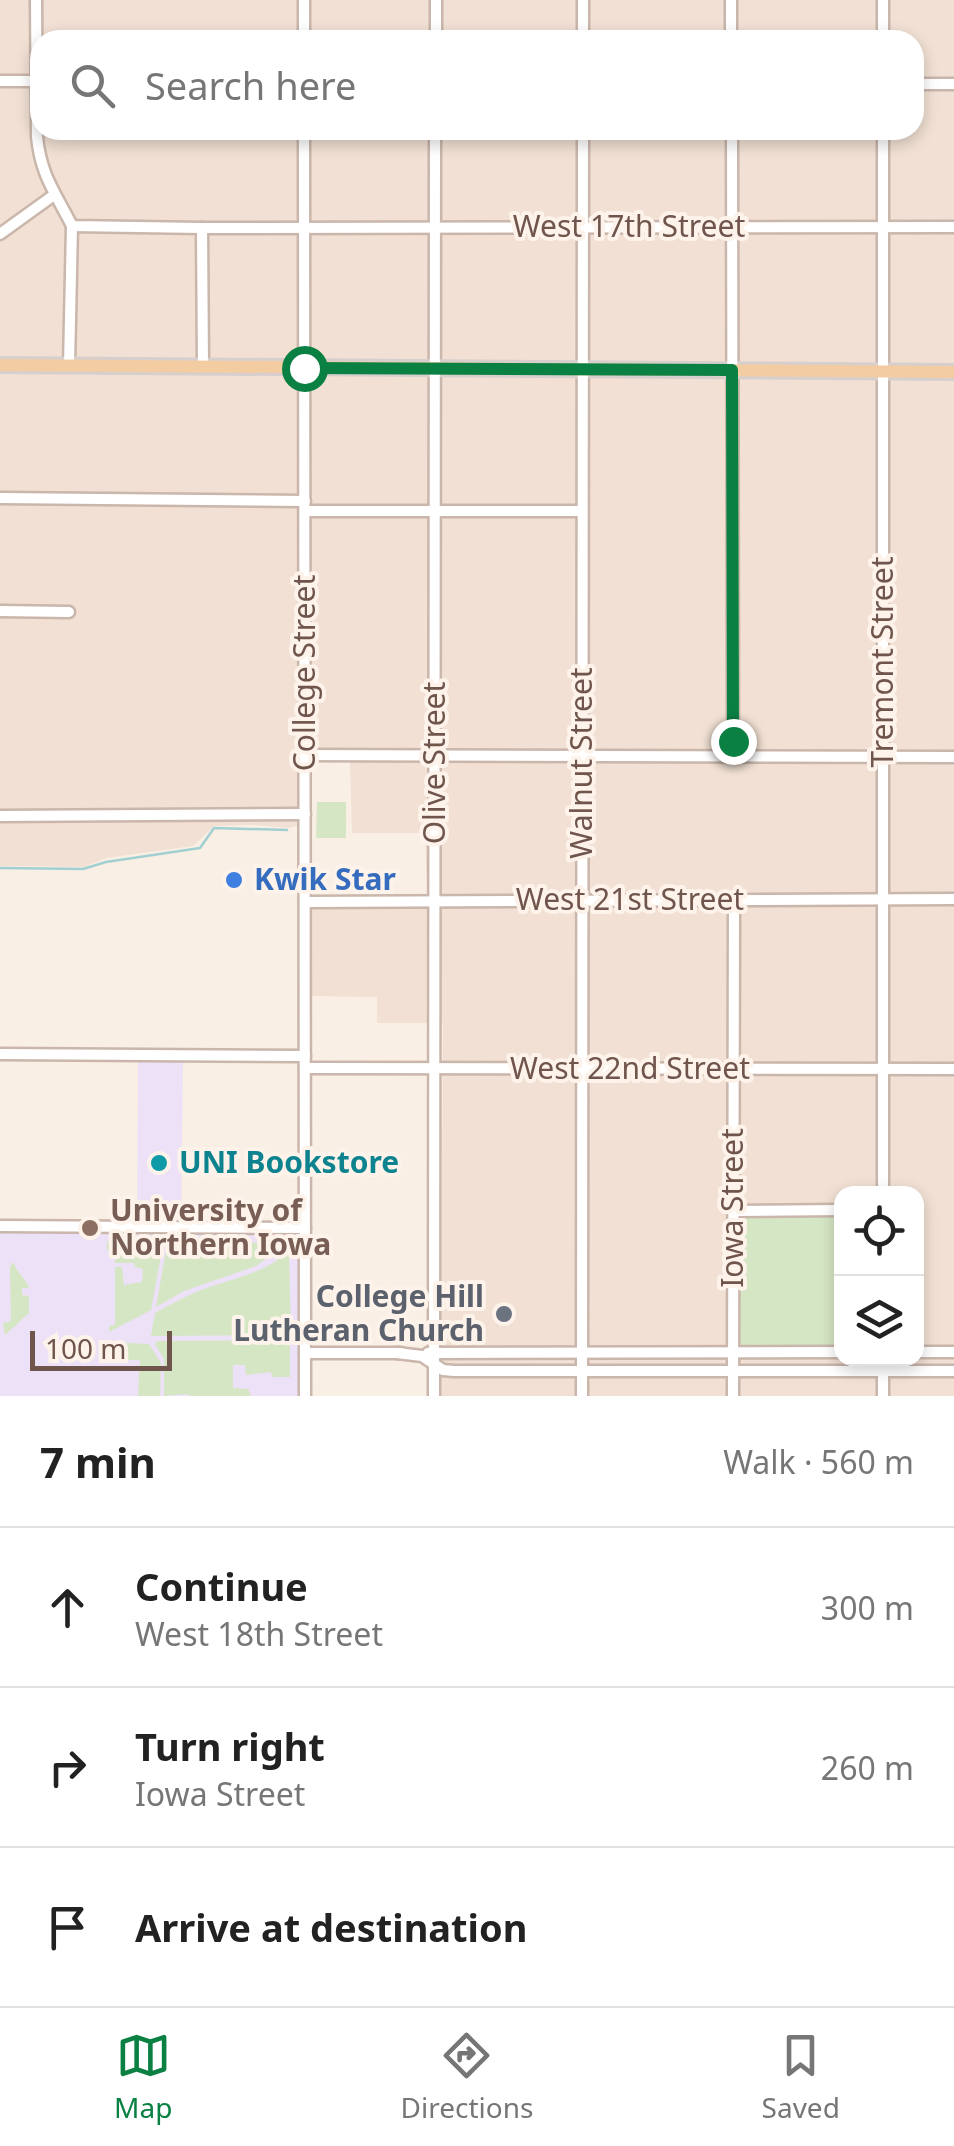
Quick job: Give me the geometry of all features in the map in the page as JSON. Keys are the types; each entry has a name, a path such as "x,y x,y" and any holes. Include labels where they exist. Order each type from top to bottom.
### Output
{"main road":[{"path":"0,365 954,372"}],"street":[{"path":"36,0 37,30"},
{"path":"304,0 304,30"},
{"path":"436,0 436,30"},
{"path":"583,0 583,30"},
{"path":"731,0 731,30"},
{"path":"883,0 883,30"},
{"path":"0,81 30,81"},
{"path":"924,84 954,84"},
{"path":"39,140 45,177 72,226 69,366"},
{"name":"College Street","path":"304,140 302,1228 306,1396"},
{"name":"Olive Street","path":"434,1396 436,140"},
{"name":"Walnut Street","path":"582,1396 583,140"},
{"path":"732,140 733,756"},
{"name":"Tremont Street","path":"883,140 883,1186"},
{"path":"0,234 54,195"},
{"name":"West 17th Street","path":"72,226 954,227"},
{"path":"202,228 202,367"},
{"path":"0,498 435,511 582,511"},
{"path":"0,611 69,612"},
{"path":"305,756 954,757"},
{"path":"0,816 305,814"},
{"name":"West 21st Street","path":"305,902 954,898"},
{"name":"Iowa Street","path":"733,1396 734,900"},
{"name":"West 22nd Street","path":"0,1054 434,1069 954,1070"},
{"path":"733,1211 834,1210"},
{"path":"0,1226 302,1228"},
{"path":"305,1353 396,1353 434,1359 582,1353 834,1352"},
{"path":"924,1352 954,1352"},
{"path":"434,1359 443,1370 454,1371 732,1372 861,1366"},
{"path":"883,1366 883,1396"},
{"path":"895,1366 954,1371"}],"shaded area":[{"path":"0,0 954,0 954,1396 441,1396 443,1023 377,1023 377,997 310,996 309,896 427,895 425,833 352,833 350,762 311,762 311,822 289,828 214,826 193,846 106,858 84,867 0,866"},
{"name":"University of Northern Iowa","path":"183,1061 181,1231 302,1231 304,1396 0,1396 0,1223 137,1225 138,1062"}],"green space":[{"path":"317,802 346,802 346,838 316,838"},
{"path":"834,1210 834,1352 733,1352 733,1211"},
{"path":"107,1241 119,1245 163,1245 151,1310 109,1332 109,1326 115,1325 115,1267 122,1267 124,1285 142,1282 143,1269 134,1263 115,1263 115,1250 107,1250"},
{"path":"276,1243 276,1252 256,1266 184,1291 156,1307 167,1245"},
{"path":"289,1251 289,1335 151,1336 155,1313 199,1291 258,1271"},
{"path":"12,1263 29,1288 22,1288 22,1295 29,1296 29,1313 5,1335 3,1323 11,1321"},
{"path":"157,1341 290,1343 290,1377 272,1377 271,1372 246,1375 245,1365 233,1365 233,1388 248,1389 251,1396 164,1396 164,1359"},
{"path":"107,1342 149,1344 161,1363 160,1396 138,1396 140,1360 126,1360 125,1353 109,1352"}],"waterway":[{"path":"0,868 83,869 200,848 214,828 287,830"}],"place":[{"name":"Kwik Star","path":"234,880"},
{"name":"UNI Bookstore","path":"159,1163"},
{"name":"University of Northern Iowa","path":"90,1228"},
{"name":"College Hill Lutheran Church","path":"504,1314"}],"route":[{"path":"304,368 732,370 733,741"}]}
